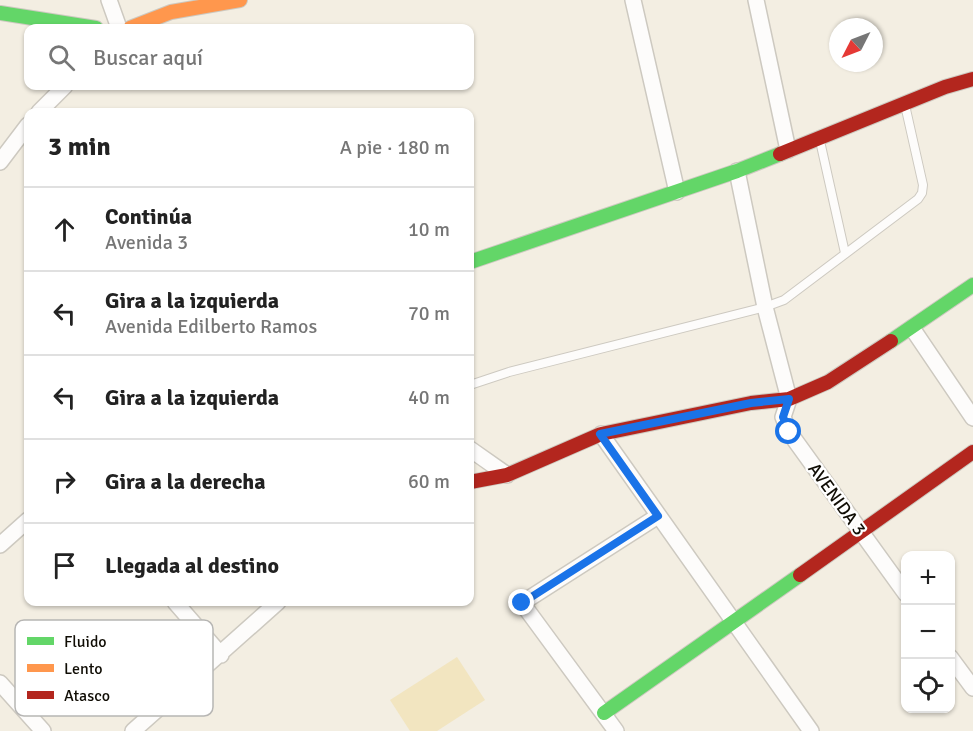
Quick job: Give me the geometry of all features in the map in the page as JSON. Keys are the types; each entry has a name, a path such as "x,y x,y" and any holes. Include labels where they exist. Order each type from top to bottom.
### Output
{"street":[{"path":"109,0 118,24"},
{"path":"140,24 171,12 240,0"},
{"path":"633,0 677,192"},
{"path":"756,0 788,150"},
{"path":"0,13 70,24"},
{"path":"474,261 737,171 945,87 973,79"},
{"path":"43,108 61,90"},
{"path":"0,162 24,129"},
{"name":"AVENIDA 3","path":"737,171 765,307 789,399 783,417 789,432 901,587"},
{"path":"474,481 507,475 600,434 751,403 789,399 828,382 912,328 973,285"},
{"path":"912,328 973,418"},
{"path":"600,434 811,731"},
{"path":"474,452 507,475"},
{"path":"604,713 973,452"},
{"path":"616,731 522,603 658,516"},
{"path":"0,545 24,524"},
{"path":"178,606 191,620"},
{"path":"213,662 274,606"},
{"path":"213,646 221,655"},
{"path":"952,659 973,688"},
{"path":"0,683 15,700"},
{"path":"29,716 42,731"},
{"path":"134,731 151,716"}],"lane":[{"path":"474,384 509,372 765,307 783,300 918,199 922,193 923,184 904,103"},
{"path":"819,138 845,254"}],"shaded area":[{"path":"457,657 485,700 437,731 410,731 390,700"}],"traffic: fast":[{"path":"0,13 70,24"},
{"path":"474,261 737,171 780,154"},
{"path":"891,341 973,285"},
{"path":"604,713 800,575"}],"traffic: slow":[{"path":"140,24 171,12 240,0"}],"traffic: jam":[{"path":"780,154 945,87 973,79"},
{"path":"474,481 507,475 601,434 751,403 789,399 828,382 891,341"},
{"path":"800,575 973,452"}],"route":[{"path":"522,603 658,516 600,434 751,403 789,399 783,417 789,432"}]}
